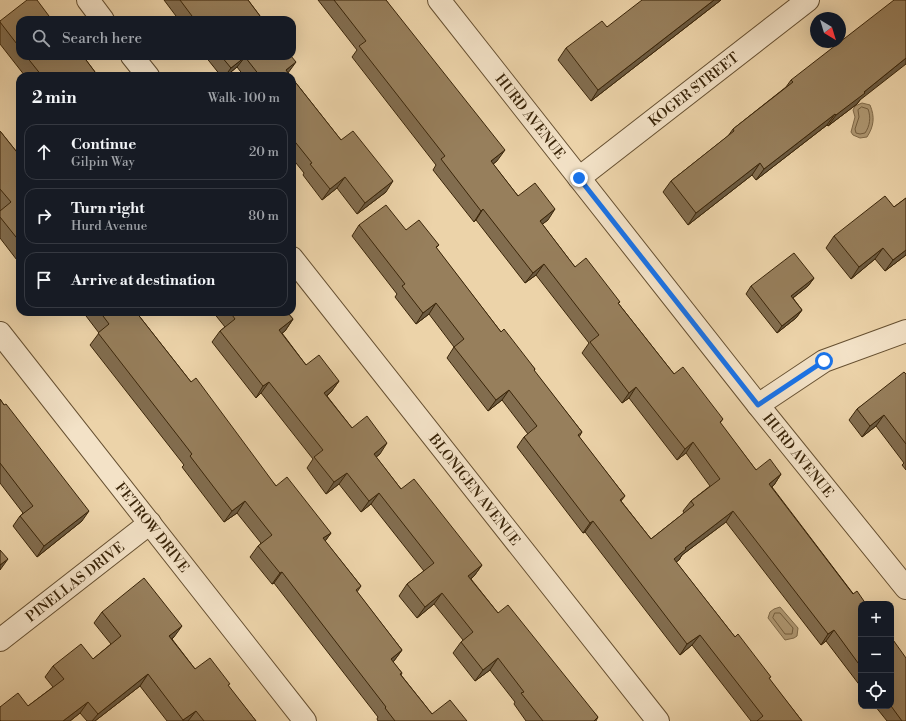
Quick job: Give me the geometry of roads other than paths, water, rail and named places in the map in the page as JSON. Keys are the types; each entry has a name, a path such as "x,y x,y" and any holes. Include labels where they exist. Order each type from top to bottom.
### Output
{"street":[{"path":"88,0 100,16"},
{"name":"HURD AVENUE","path":"439,0 758,405 906,588"},
{"name":"KOGER STREET","path":"579,178 808,0"},
{"path":"135,60 145,72"},
{"name":"BLONIGEN AVENUE","path":"296,263 658,721"},
{"path":"758,405 824,361 906,331"},
{"name":"FETROW DRIVE","path":"0,333 305,721"},
{"name":"PINELLAS DRIVE","path":"0,640 150,523"}],"water":[{"path":"862,103 870,105 873,114 873,121 867,137 860,138 853,135 851,132 855,117 853,110 855,106"},
{"path":"780,607 798,628 797,636 794,638 785,640 768,618 770,612"}]}
